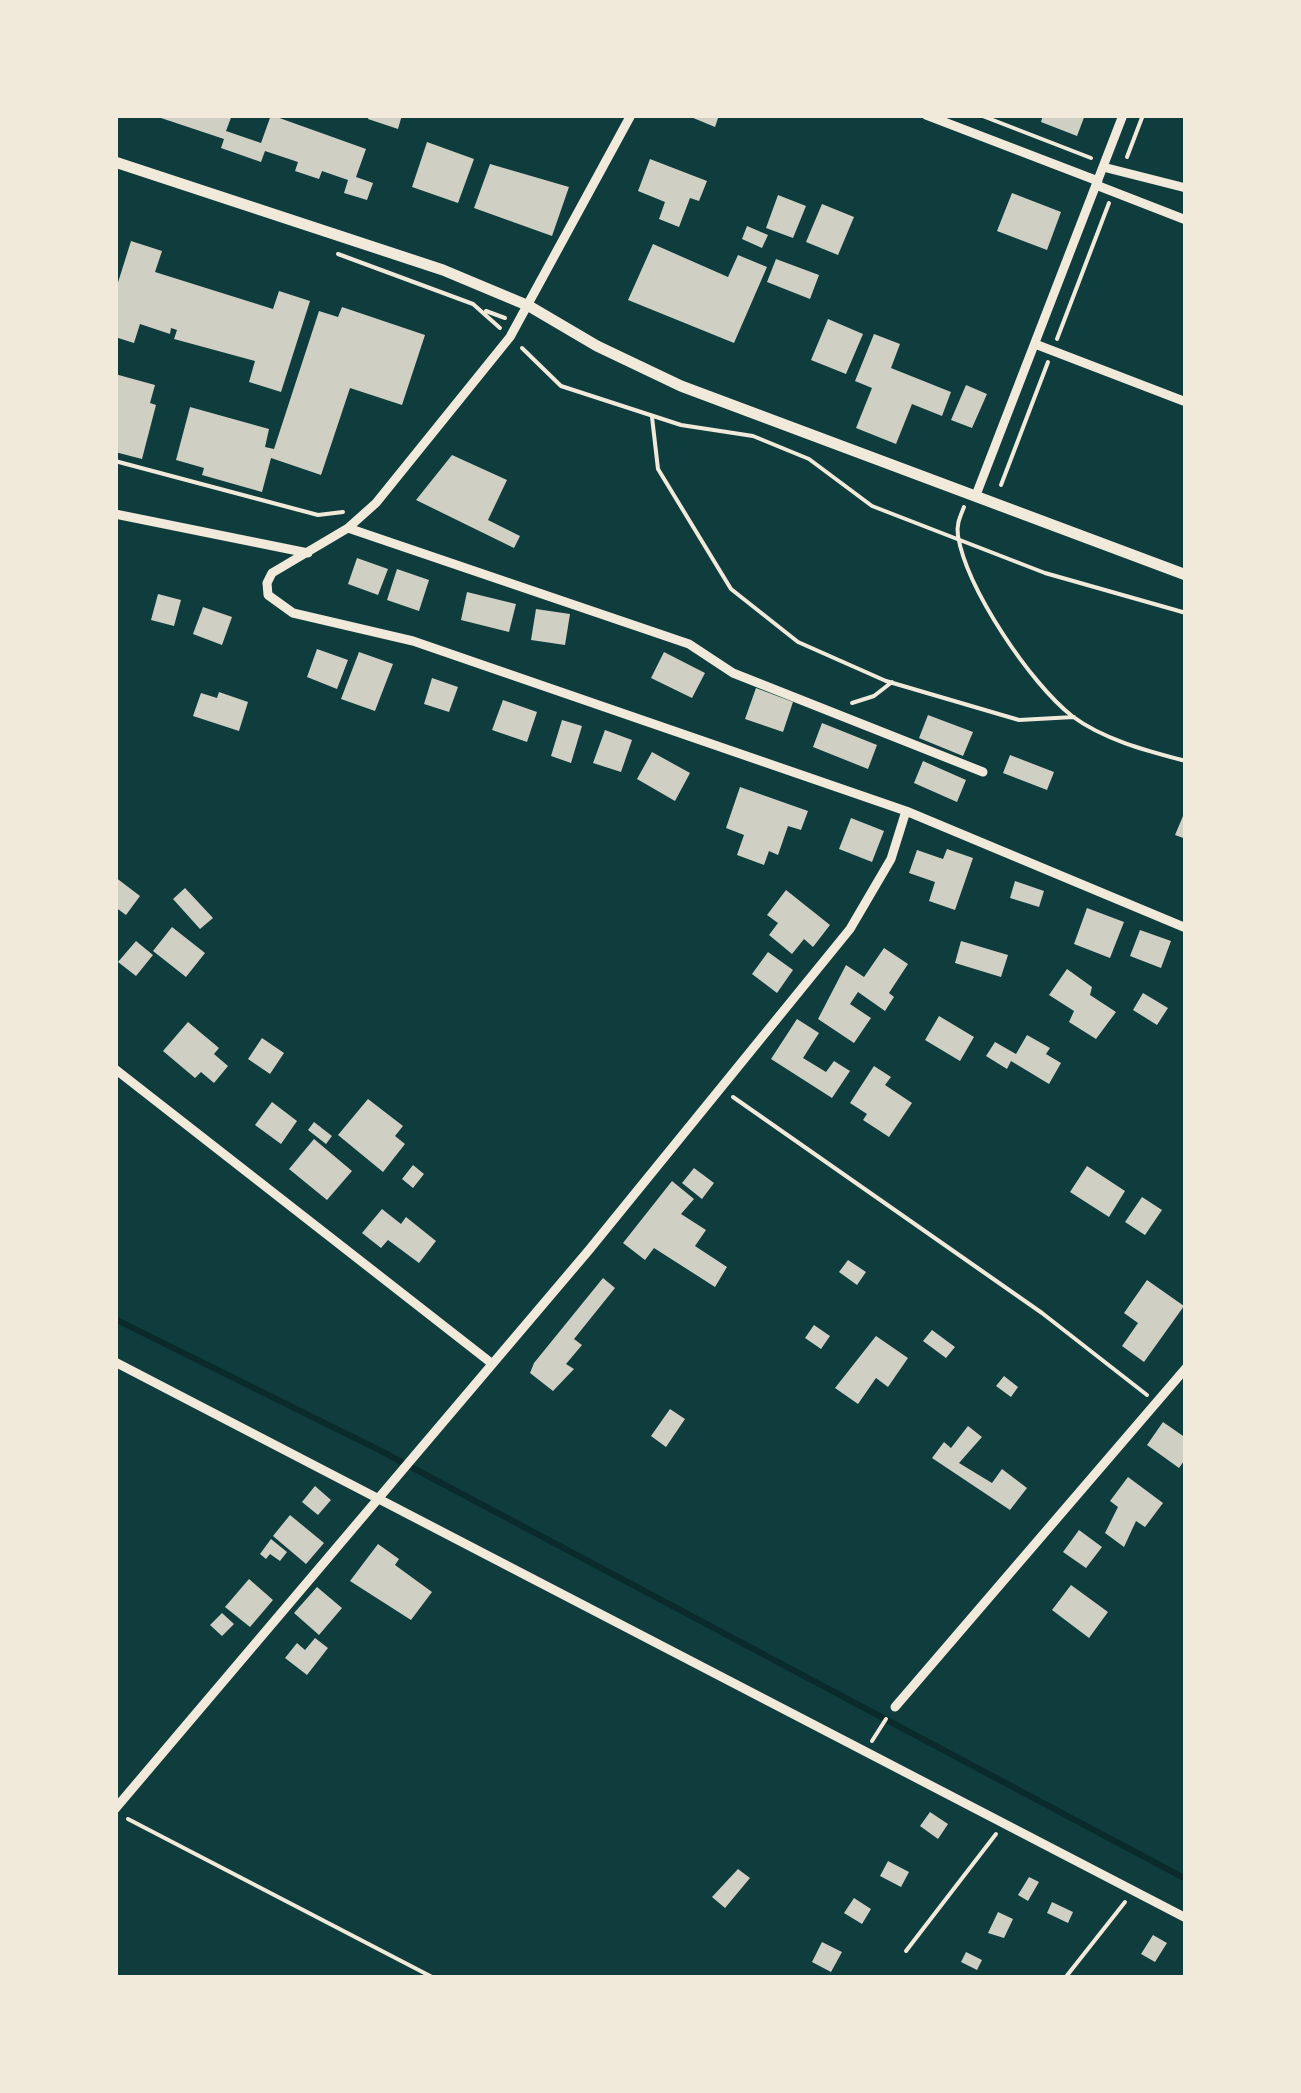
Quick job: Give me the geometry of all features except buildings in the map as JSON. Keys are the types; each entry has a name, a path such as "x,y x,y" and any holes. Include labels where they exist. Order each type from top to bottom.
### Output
{"street":[{"path":"631,115 510,337 376,502 348,528 272,573 267,583 268,595 293,612 413,641 906,811 1186,928"},
{"path":"926,115 1186,220"},
{"path":"972,494 1035,344 1123,115"},
{"path":"115,162 362,241 528,306 597,346 681,386 1186,575"},
{"path":"1104,165 1186,188"},
{"path":"1035,344 1186,402"},
{"path":"115,514 308,553"},
{"path":"348,528 689,644 734,673 983,772"},
{"path":"115,1811 721,1088 858,917 891,859 906,811"},
{"path":"115,1069 490,1362"},
{"path":"115,1362 1186,1918"},
{"path":"895,1708 1186,1368"}],"path":[{"path":"980,115 1104,165"},
{"path":"1122,172 1144,115"},
{"path":"1001,485 1114,192"},
{"path":"325,250 473,304 560,386 652,417 753,436 809,459 872,506 1045,573 1186,613"},
{"path":"652,417 658,470 732,589 798,642 892,682 1019,720 1074,717"},
{"path":"115,461 318,515 376,502"},
{"path":"972,494 958,524 958,539 1008,644 1074,717 1132,746 1186,761"},
{"path":"874,696 892,682"},
{"path":"721,1088 1042,1313 1158,1403"},
{"path":"115,1811 434,1978"},
{"path":"906,1952 1005,1822"},
{"path":"1064,1978 1134,1891"}],"waterway":[{"path":"115,1319 383,1452 1186,1879"}]}
